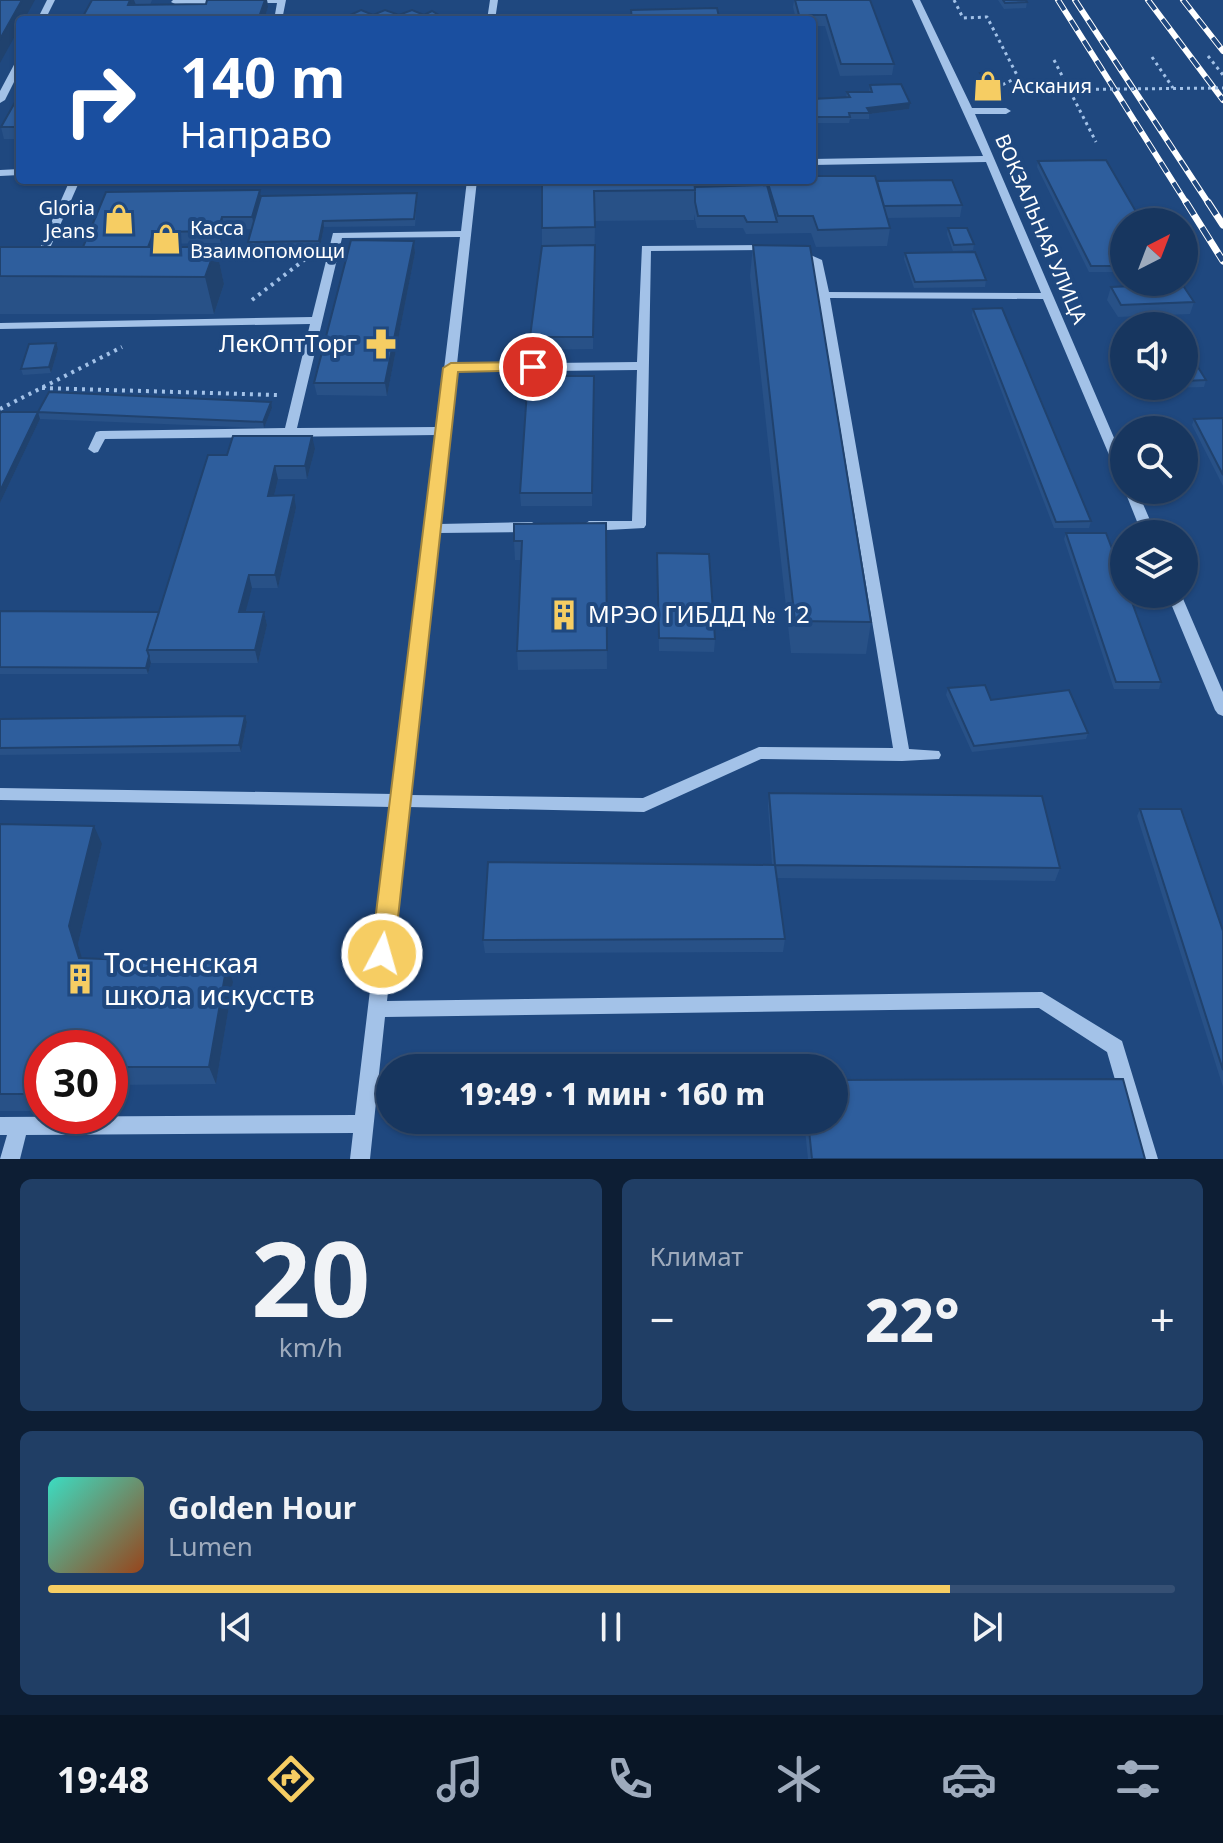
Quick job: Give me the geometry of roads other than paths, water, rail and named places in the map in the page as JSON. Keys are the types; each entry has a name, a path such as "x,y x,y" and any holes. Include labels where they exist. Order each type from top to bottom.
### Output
{"street":[{"path":"175,2 282,0 279,16"},
{"name":"ВОКЗАЛЬНАЯ УЛИЦА","path":"916,0 969,111 1110,443"},
{"path":"0,100 16,69"},
{"path":"969,111 1006,111"},
{"path":"816,162 990,159"},
{"path":"0,263 36,267 73,184"},
{"path":"360,1159 472,184"},
{"path":"290,432 337,235 466,234"},
{"path":"575,526 639,525 646,248 785,246 818,262 902,755"},
{"path":"824,295 1048,296"},
{"path":"2,326 11,314"},
{"path":"2,326 316,320"},
{"path":"451,368 643,366"},
{"path":"94,449 100,435 444,431"},
{"path":"432,529 544,527"},
{"path":"1180,608 1223,710"},
{"path":"0,794 644,805 759,753 933,755"},
{"path":"377,1009 1042,1000 1115,1047 1148,1159"},
{"path":"10,1159 10,1126 364,1124"}],"railway":[{"path":"1058,0 1187,204"},
{"path":"1075,0 1209,204"},
{"path":"1148,0 1223,100"},
{"path":"1183,0 1223,51"},
{"path":"1186,202 1223,261"},
{"path":"1208,202 1223,225"}],"place":[{"name":"Аскания","path":"988,86"},
{"name":"Gloria Jeans","path":"119,219"},
{"name":"Касса Взаимопомощи","path":"166,239"},
{"name":"ЛекОптТорг","path":"381,344"},
{"name":"МРЭО ГИБДД № 12","path":"564,615"},
{"name":"Тосненская школа искусств","path":"80,979"}]}
